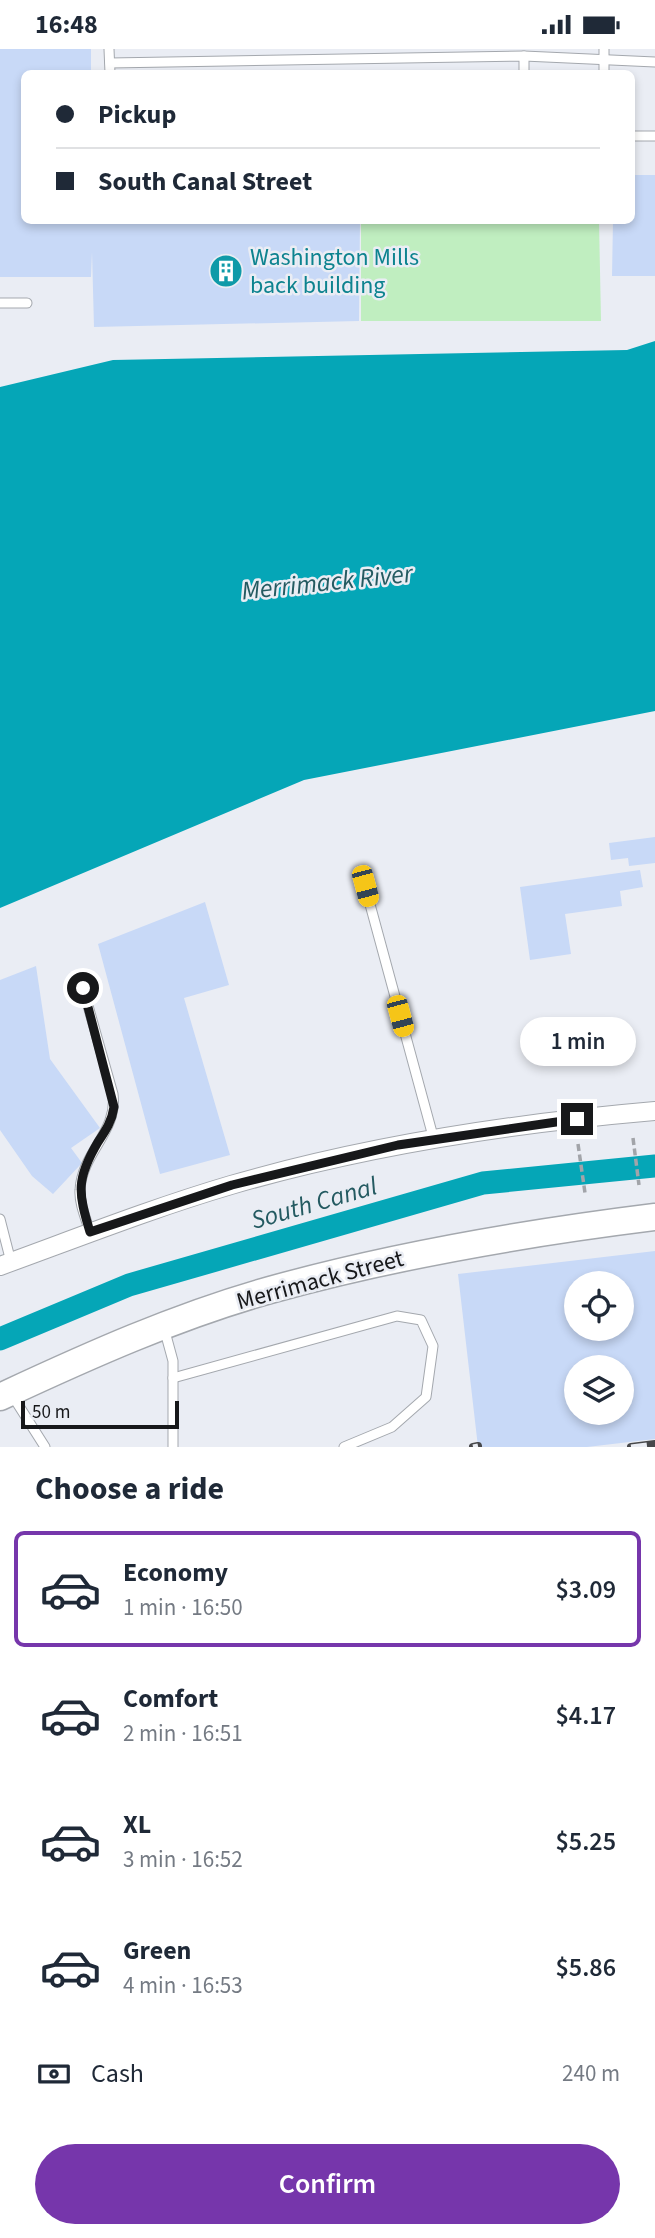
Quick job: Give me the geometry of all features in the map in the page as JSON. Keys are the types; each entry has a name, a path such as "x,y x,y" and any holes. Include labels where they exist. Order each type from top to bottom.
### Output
{"main road":[{"name":"Merrimack Street","path":"5,1394 102,1350 269,1290 415,1255 556,1229 655,1217"}],"street":[{"path":"6,1264 90,1232 232,1185 398,1145 601,1116 655,1111"}],"lane":[{"path":"109,49 110,68 524,55 655,62"},
{"path":"604,49 604,70"},
{"path":"524,55 524,70"},
{"path":"635,136 655,136"},
{"path":"0,303 27,303"},
{"path":"365,886 434,1140"},
{"path":"83,988 114,1107 113,1118 88,1158 82,1175 79,1191 90,1232"},
{"path":"0,1219 6,1264"},
{"path":"173,1378 397,1316 421,1320 433,1346 426,1397 392,1427 344,1447"},
{"path":"164,1326 173,1361 173,1447"},
{"path":"5,1394 46,1447"}],"path":[{"path":"633,1138 639,1185"},
{"path":"578,1144 584,1193"}],"green space":[{"path":"361,224 599,224 601,321 361,321"}],"water":[{"name":"Merrimack River","path":"655,341 655,711 304,780 0,908 0,387 113,360 627,350"}],"building":[{"name":"Washington Mills back building","path":"0,49 91,49 91,70 21,70 21,224 360,224 359,321 94,327 92,252 91,277 0,277"},
{"path":"635,175 655,175 655,276 612,276 613,224 635,224"},
{"path":"655,837 655,863 629,866 628,858 611,860 609,843"},
{"path":"640,870 643,887 620,891 622,906 565,914 571,954 530,960 520,887"},
{"path":"205,902 229,985 184,998 230,1155 160,1174 98,944"},
{"path":"36,966 50,1059 100,1128 71,1148 82,1163 53,1194 32,1176 0,1130 0,980"},
{"path":"655,1251 655,1439 587,1447 478,1447 458,1274"}],"waterway":[{"name":"South Canal","path":"0,1339 129,1285 483,1183 655,1166"}],"railway":[{"path":"631,1447 655,1444"},
{"path":"473,1447 478,1446"}],"place":[{"name":"Washington Mills back building","path":"226,271"}],"route":[{"path":"83,988 113,1094 114,1107 113,1118 88,1158 82,1175 79,1191 90,1232 232,1185 398,1145 577,1119"}]}
